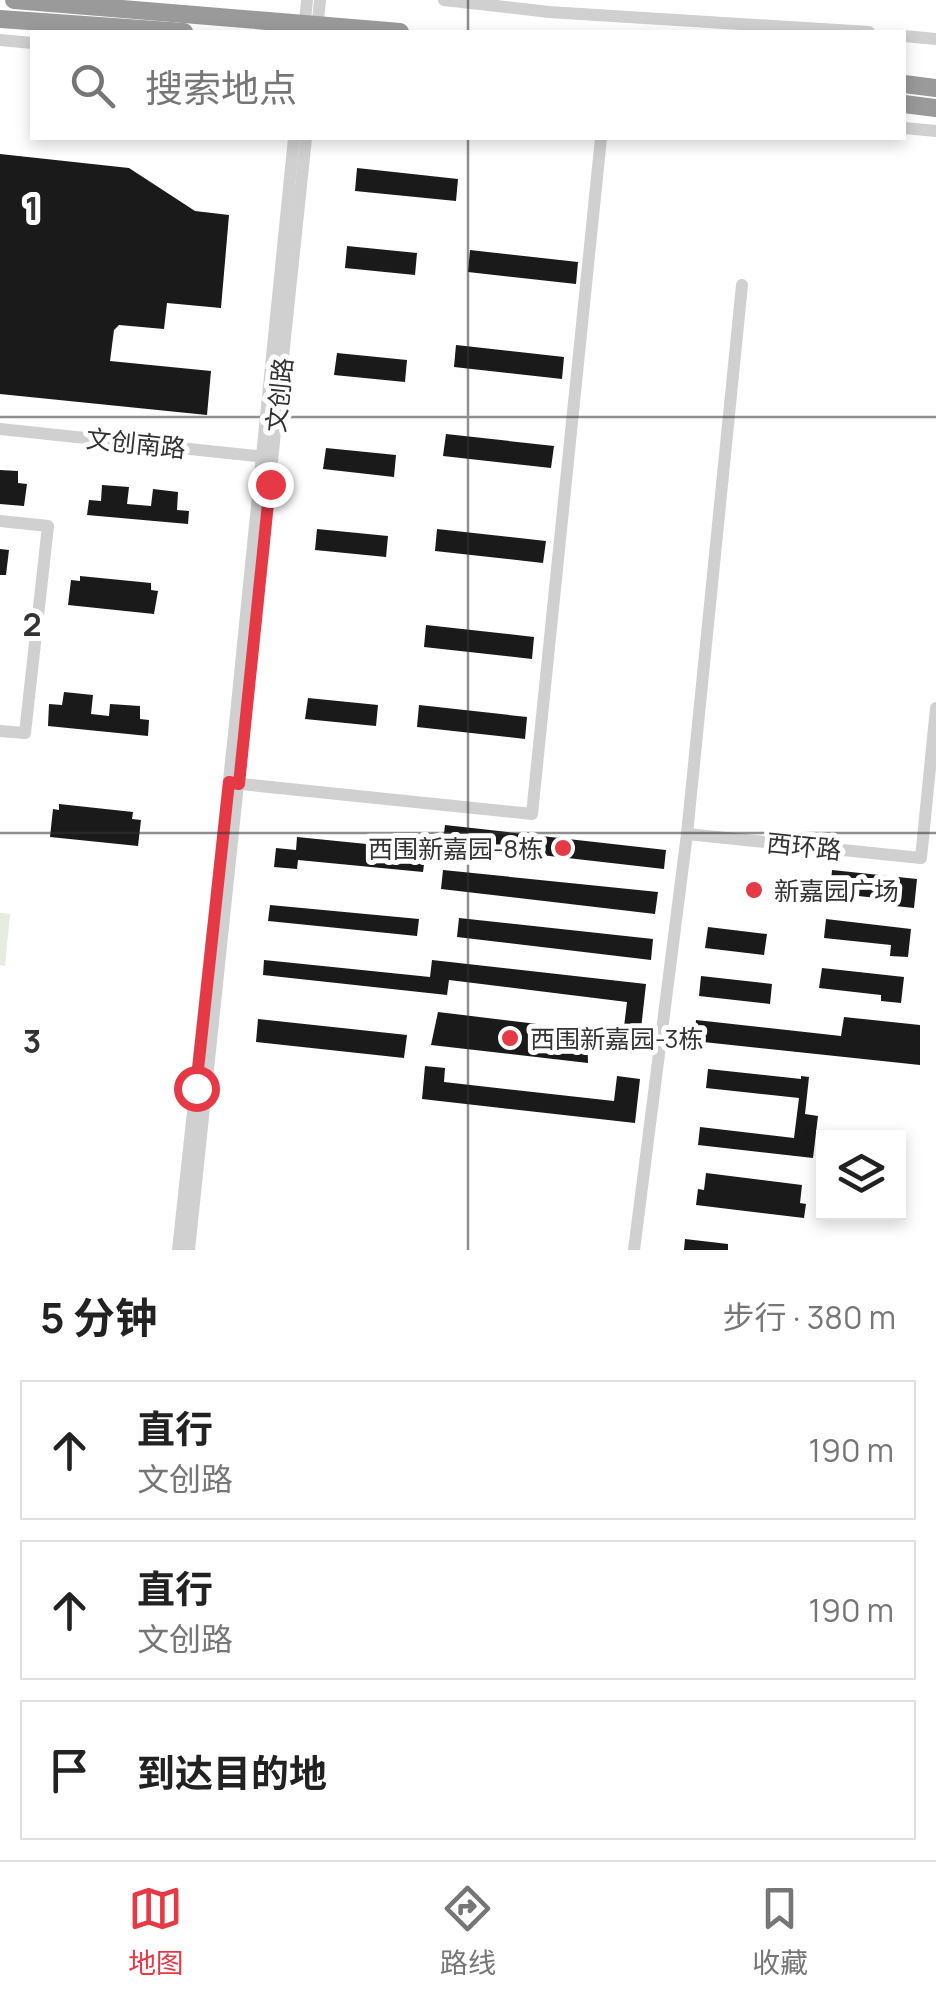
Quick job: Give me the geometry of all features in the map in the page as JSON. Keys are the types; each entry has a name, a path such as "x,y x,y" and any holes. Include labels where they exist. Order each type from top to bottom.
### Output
{"highway":[{"path":"14,0 376,30"},
{"path":"0,20 153,30"},
{"path":"906,84 936,88"},
{"path":"906,104 936,108"}],"street":[{"path":"304,30 307,0"},
{"path":"317,30 320,0"},
{"path":"444,0 636,18 836,30"},
{"path":"906,36 936,39"},
{"path":"0,40 30,44"},
{"path":"906,128 936,131"},
{"name":"文创路","path":"190,1250 294,140"},
{"name":"文创路","path":"267,457 306,140"},
{"path":"234,783 532,814 602,140"},
{"path":"634,1250 686,834 742,285"},
{"name":"文创南路","path":"0,428 267,457"},
{"path":"0,521 48,526 25,733 0,731"},
{"name":"西环路","path":"686,834 921,858 936,708"},
{"name":"文创路","path":"178,1250 234,783"}],"shaded area":[{"path":"0,913 10,914 5,966 0,965"}],"building":[{"path":"0,154 129,168 195,211 229,215 221,308 167,303 164,329 119,325 114,330 110,361 211,371 207,415 0,394"},
{"path":"357,168 458,179 456,201 355,191"},
{"path":"347,246 417,253 415,275 345,268"},
{"path":"470,250 578,262 576,284 468,272"},
{"path":"456,345 564,357 562,379 454,367"},
{"path":"337,353 407,360 405,382 334,375"},
{"path":"446,434 554,446 551,468 443,456"},
{"path":"326,448 396,455 394,477 323,469"},
{"path":"0,470 18,471 18,483 27,484 24,506 0,504"},
{"path":"102,485 129,487 127,504 151,506 153,489 178,492 177,510 189,511 188,524 87,515 89,500 101,501"},
{"path":"317,529 388,536 386,557 315,550"},
{"path":"437,529 546,541 543,563 435,551"},
{"path":"0,549 9,550 6,575 0,575"},
{"path":"80,576 151,583 151,590 158,591 154,614 68,605 71,580 80,581"},
{"path":"426,625 534,637 532,659 424,647"},
{"path":"64,692 93,695 91,714 109,716 110,704 140,706 140,719 149,720 148,736 48,726 49,704 62,705"},
{"path":"308,698 378,705 376,726 305,719"},
{"path":"419,705 527,717 525,739 417,727"},
{"path":"59,804 133,812 132,819 141,820 138,846 50,837 53,809 59,810"},
{"name":"西围新嘉园-8栋","path":"445,825 666,850 664,869 461,846 460,852 442,850"},
{"path":"297,837 426,850 423,872 298,860 297,869 274,867 276,848 296,850"},
{"path":"443,870 658,892 655,914 441,889"},
{"path":"832,870 917,879 914,908 895,906 896,900 830,893"},
{"path":"270,905 419,919 417,936 268,921"},
{"path":"459,918 653,939 651,960 457,937"},
{"path":"826,919 911,929 908,957 890,956 891,945 824,938"},
{"path":"708,927 767,934 764,955 705,948"},
{"path":"264,960 430,977 432,960 646,984 641,1029 624,1027 627,1002 449,980 447,995 263,975"},
{"path":"822,968 904,977 901,1003 881,1001 881,995 819,988"},
{"path":"701,976 772,984 770,1004 699,996"},
{"name":"西围新嘉园-3栋","path":"438,1012 587,1030 588,1063 431,1045"},
{"path":"844,1017 920,1025 920,1065 694,1041 696,1020 841,1036"},
{"path":"258,1019 407,1035 404,1058 256,1042"},
{"path":"425,1066 445,1068 444,1082 614,1101 617,1076 640,1079 635,1123 422,1099"},
{"path":"708,1069 809,1077 805,1114 818,1116 813,1158 698,1145 700,1127 794,1138 799,1098 706,1088"},
{"path":"706,1173 802,1185 800,1203 806,1204 804,1218 696,1205 698,1189 704,1190"},
{"path":"685,1239 728,1244 728,1250 684,1250"}],"place":[{"name":"西围新嘉园-8栋","path":"563,848"},
{"name":"新嘉园广场","path":"754,890"},
{"name":"西围新嘉园-3栋","path":"510,1038"}],"route":[{"path":"196,1088 229,782 239,784 270,484"}]}
